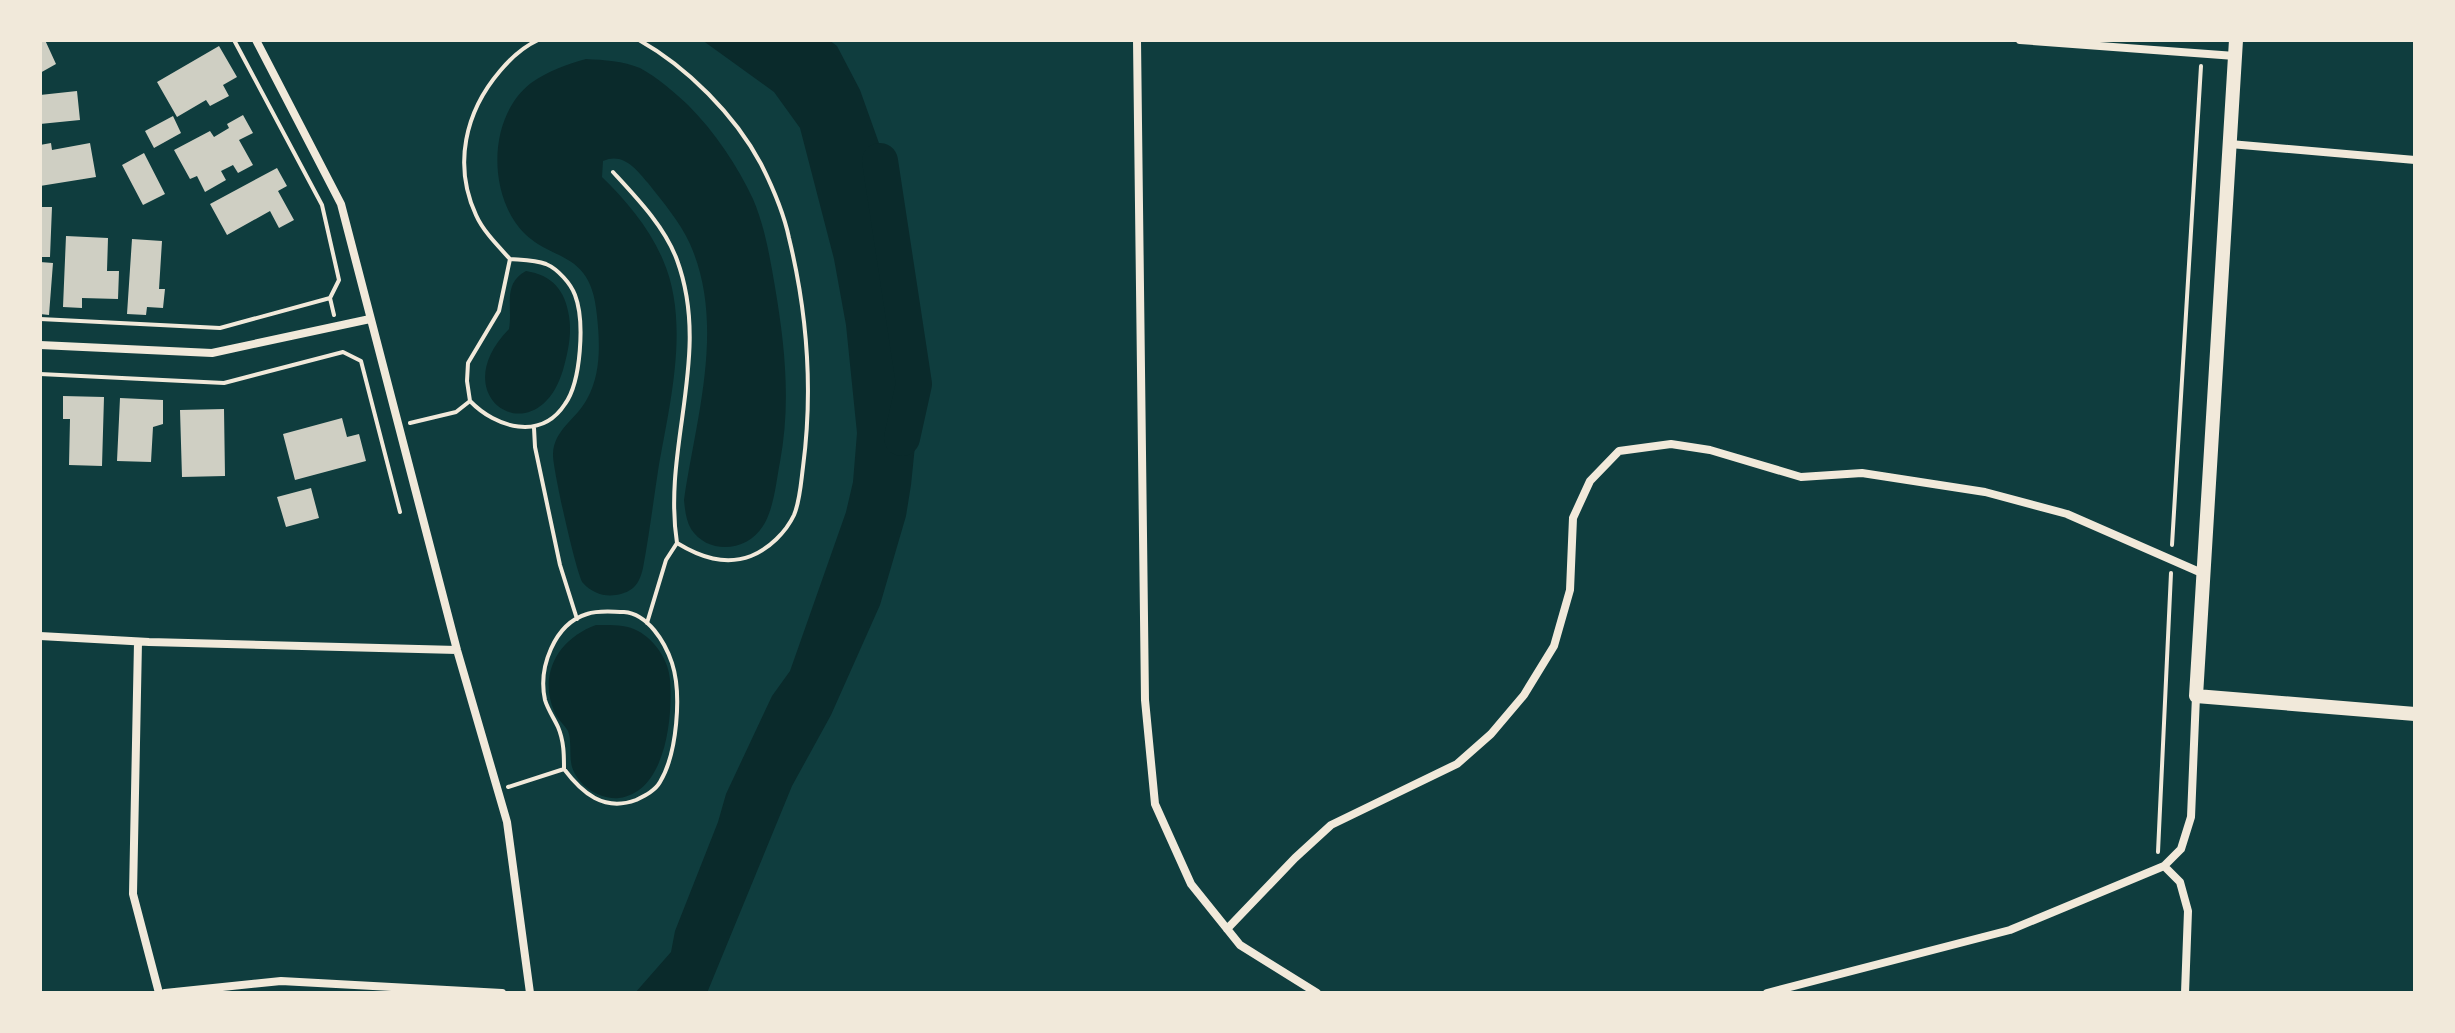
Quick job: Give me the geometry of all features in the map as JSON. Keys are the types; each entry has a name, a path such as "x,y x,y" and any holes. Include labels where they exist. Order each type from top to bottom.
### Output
{"street":[{"path":"256,40 341,204 457,650 507,822 530,993"},
{"path":"1137,40 1145,700 1155,804 1191,884 1240,945 1317,993"},
{"path":"2020,40 2235,56"},
{"path":"1767,993 2010,930 2161,867 2181,849 2191,817 2236,40"},
{"path":"2230,144 2415,160"},
{"path":"40,345 212,353 370,319"},
{"path":"1227,929 1331,825 1457,764 1491,734 1524,695 1554,646 1570,590 1573,518 1590,481 1619,451 1671,444 1710,450 1801,477 1862,473 1985,492 2067,514 2204,574"},
{"path":"40,636 138,642 457,650"},
{"path":"138,642 133,894 162,993 281,981 502,993"},
{"path":"2196,696 2415,714"},
{"path":"2161,867 2180,882 2188,911 2185,993"}],"path":[{"path":"40,319 220,328 330,298 339,280 322,205 234,40"},
{"path":"510,259 499,311 468,363 467,381 470,401 480,411 517,428 534,428 566,404 574,380 580,348 575,295 564,278 548,265 510,259 476,217 466,183 464,147 470,118 485,88 504,65 528,44 538,40"},
{"path":"639,40 710,97 745,138 761,165 789,236 807,356 808,425 800,487 794,514 779,536 761,552 741,560 717,560 694,554 677,543"},
{"path":"2161,867 2172,560 2202,53"},
{"path":"613,172 658,225 677,259 692,333 673,487 677,543 666,560 647,623"},
{"path":"40,374 224,383 343,352 361,361 400,512"},
{"path":"399,426 456,412 470,401"},
{"path":"534,428 537,458 557,551 577,619"},
{"path":"607,611 630,613 647,623 663,641 677,683 672,750 660,784 646,795 614,805 585,794 564,769 564,748 559,728 545,699 547,657 556,639 587,614 607,611"},
{"path":"498,790 564,769"}],"water":[{"path":"702,40 829,40 837,46 860,90 885,160 888,223 903,278 909,328 916,436 906,516 880,605 831,715 792,786 707,993 635,993 671,952 675,931 726,794 772,696 790,671 846,512 853,482 857,433 846,325 834,259 800,128 774,92"},
{"path":"586,59 627,64 653,76 698,115 733,161 753,199 764,232 784,353 785,418 770,512 756,535 747,541 727,547 707,543 691,529 684,500 705,372 706,307 701,275 681,228 643,178 623,160 603,161 602,177 637,216 663,260 676,311 677,338 672,393 643,568 634,587 622,594 612,595 598,594 583,583 580,576 560,499 553,454 557,438 582,406 595,379 599,337 593,293 586,277 576,266 527,236 515,222 500,188 498,169 501,130 518,96 544,75"},
{"path":"526,271 543,276 556,285 569,316 570,336 563,370 550,396 534,410 517,413 501,408 489,395 485,377 491,354 509,329 511,289"},
{"path":"596,625 623,626 644,635 664,659 670,680 668,732 657,768 635,793 619,798 597,794 579,780 572,767 568,731 555,714 550,697 551,670 556,658 572,638"}],"building":[{"path":"40,40 45,40 56,64 40,73"},
{"path":"219,46 237,77 223,85 229,96 210,106 206,100 177,117 157,82"},
{"path":"77,91 80,120 40,124 40,95"},
{"path":"243,115 253,133 239,140 253,165 238,173 233,165 221,171 226,180 205,192 197,176 190,179 174,150 210,131 214,137 229,128 227,124"},
{"path":"173,116 181,133 154,148 145,131"},
{"path":"51,143 52,150 90,143 96,177 40,186 40,145"},
{"path":"144,153 165,194 143,205 122,165"},
{"path":"277,168 287,186 278,191 294,220 279,228 270,211 227,235 210,204"},
{"path":"40,207 52,207 50,257 40,257"},
{"path":"66,236 108,238 107,271 119,271 118,299 82,298 82,308 63,307"},
{"path":"132,239 162,241 159,289 165,289 163,308 147,307 146,315 127,314"},
{"path":"40,262 53,263 49,315 40,314"},
{"path":"63,396 104,397 102,466 69,465 70,419 63,419"},
{"path":"120,398 163,400 163,424 153,427 151,462 117,461"},
{"path":"224,409 225,476 182,477 180,410"},
{"path":"342,418 347,437 359,434 366,461 295,480 283,434"},
{"path":"311,488 319,518 286,527 277,497"}],"waterway":[{"path":"880,161 914,384 902,438"}]}
